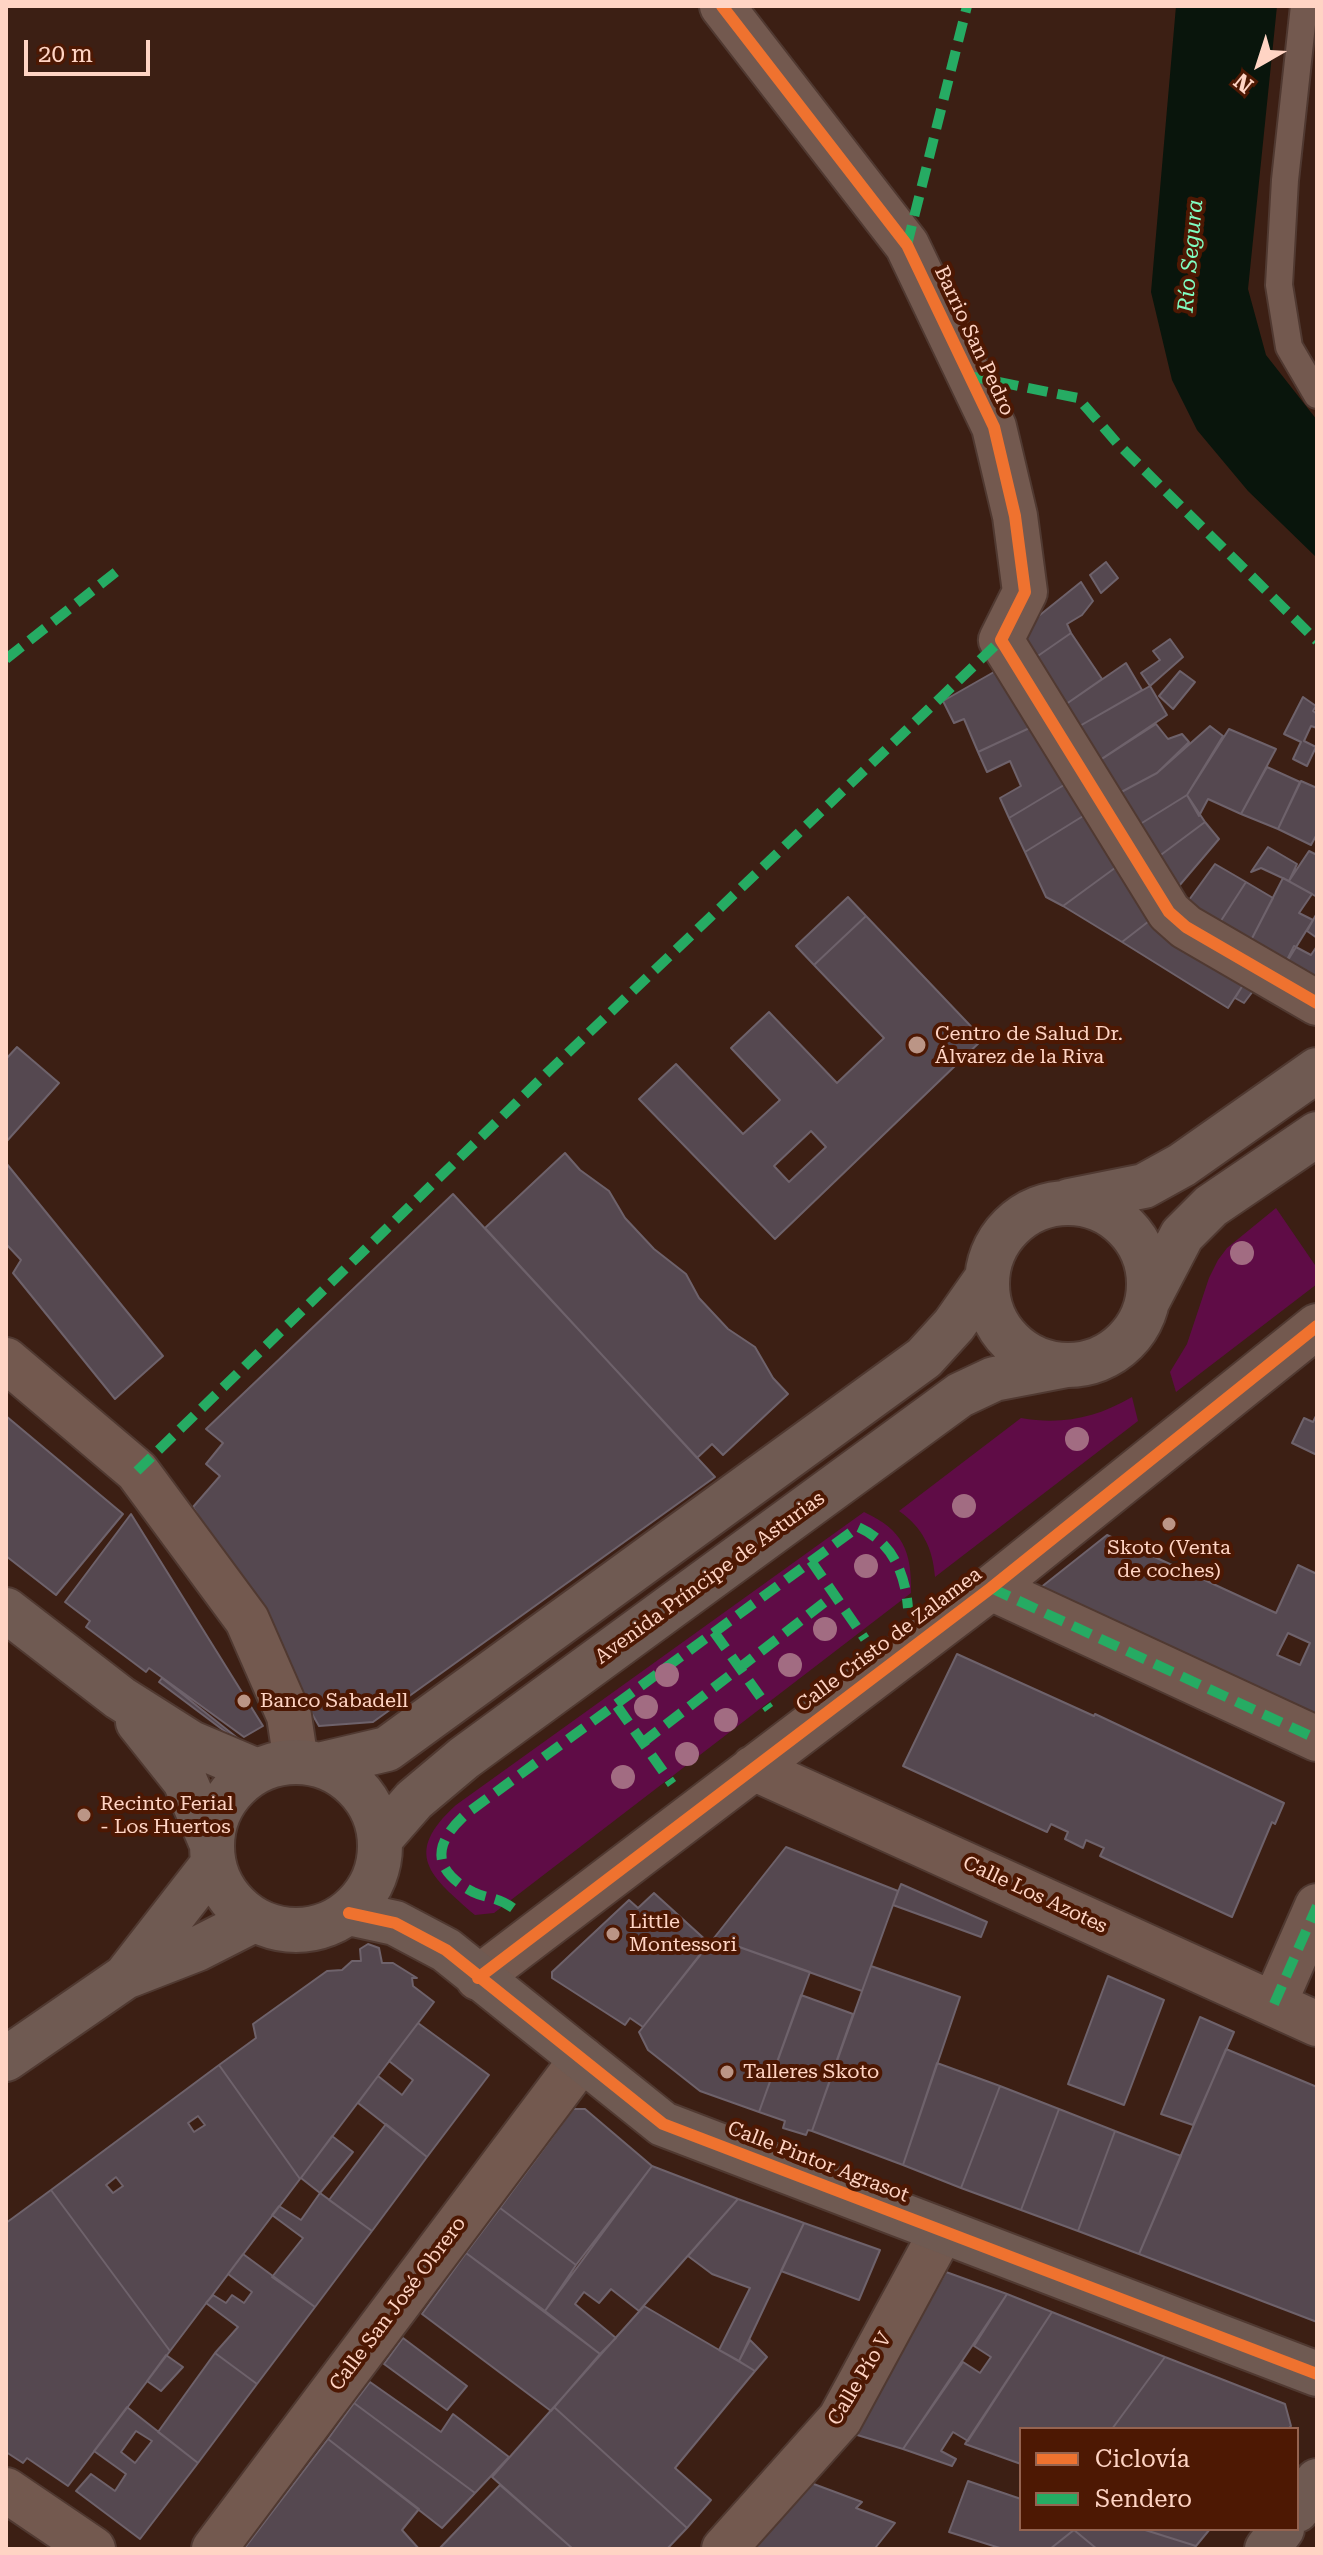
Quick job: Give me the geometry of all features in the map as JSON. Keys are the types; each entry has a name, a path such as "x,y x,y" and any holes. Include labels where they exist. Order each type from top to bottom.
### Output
{"street":[{"name":"Barrio San Pedro","path":"722,6 907,245 994,427 1015,516 1025,592 1001,640 1009,654 1169,912 1186,927 1317,1003"},
{"path":"125,1977 212,1853 217,1813 233,1788 291,1766 387,1749 924,1358 954,1325 987,1278 997,1244 1019,1219 1039,1208 1144,1186 1182,1165 1317,1070"},
{"path":"987,1278 995,1316 1018,1348 1041,1360 1067,1365 1094,1361 1119,1347 1138,1327 1148,1300 1182,1235 1211,1206 1317,1134"},
{"path":"1062,1203 1083,1204 1122,1223 1136,1239 1145,1258 1149,1279 1148,1300"},
{"name":"Calle Cristo de Zalamea","path":"462,1964 753,1768 991,1588 1317,1326"},
{"path":"6,1360 137,1471 247,1620 289,1716 291,1766"},
{"name":"Avenida Príncipe de Asturias","path":"380,1851 414,1800 464,1758 960,1395 994,1379 1067,1365"},
{"path":"991,1588 1317,1739"},
{"path":"6,1610 120,1698 191,1743 342,1775 361,1793 374,1814 380,1851 462,1964"},
{"path":"120,1698 185,1781 221,1886 235,1906 254,1920 278,1929 303,1931 327,1925 349,1913 363,1899 380,1851"},
{"name":"Calle Los Azotes","path":"753,1768 1317,2024"},
{"path":"1274,2004 1317,1906"},
{"name":"Calle Pintor Agrasot","path":"349,1913 395,1923 462,1964 663,2124 1317,2374"},
{"path":"6,2059 125,1977 197,1949 254,1920"},
{"name":"Calle San José Obrero","path":"214,2549 582,2059"},
{"name":"Calle Pío V","path":"724,2549 840,2419 942,2231"},
{"path":"1299,2507 1317,2481"},
{"path":"6,2490 93,2549"},
{"path":"1267,2549 1280,2531"}],"lane":[{"path":"1304,6 1285,180 1279,285 1289,347 1317,395"}],"shaded area":[{"path":"1276,1208 1317,1268 1317,1284 1176,1392 1170,1372 1187,1344 1218,1260 1227,1248"},
{"path":"1132,1397 1138,1421 935,1577 925,1539 899,1511 1021,1418 1051,1421 1078,1418"},
{"path":"864,1512 888,1526 902,1544 910,1565 911,1593 494,1913 475,1915 445,1888 428,1864 426,1851 439,1822 456,1805"}],"water":[{"name":"Río Segura","path":"1176,6 1277,6 1248,289 1266,355 1317,420 1317,558 1248,491 1197,430 1172,380 1151,292"}],"building":[{"path":"1106,562 1118,578 1101,593 1090,575"},
{"path":"1081,582 1093,601 1082,615 1067,624 1071,633 1032,660 1015,635"},
{"path":"1071,633 1102,679 1059,709 1032,660"},
{"path":"1170,639 1183,657 1150,686 1141,673 1160,660 1153,651"},
{"path":"1126,663 1142,690 1071,731 1059,709"},
{"path":"1001,668 1036,725 978,752 964,719 954,723 943,701"},
{"path":"1180,671 1195,682 1173,709 1159,696"},
{"path":"1150,686 1167,715 1091,766 1071,731"},
{"path":"1303,697 1316,706 1313,711 1317,714 1317,728 1311,726 1304,741 1316,747 1307,766 1293,759 1301,742 1284,734"},
{"path":"1156,724 1168,739 1182,734 1189,742 1157,773 1110,798 1091,766"},
{"path":"1036,725 1069,782 1009,818 1000,798 1021,786 1010,761 987,772 978,752"},
{"path":"1210,726 1223,736 1187,795 1129,831 1110,798 1157,773"},
{"path":"1229,729 1276,749 1241,814 1208,799 1199,816 1187,795"},
{"path":"1267,767 1300,782 1278,829 1241,814"},
{"path":"1301,781 1317,788 1317,834 1311,845 1278,829"},
{"path":"1069,782 1088,813 1025,852 1009,818"},
{"path":"1187,795 1205,822 1150,863 1129,831"},
{"path":"1088,813 1119,865 1063,906 1046,897 1025,852"},
{"path":"1205,822 1219,839 1173,893 1150,863"},
{"path":"1268,847 1297,864 1289,881 1261,868 1251,872"},
{"path":"1309,851 1317,855 1317,897 1289,881"},
{"path":"1215,864 1246,882 1215,930 1181,911"},
{"path":"1119,865 1153,918 1122,942 1063,906"},
{"path":"1283,878 1312,894 1299,913 1313,920 1283,968 1247,948"},
{"path":"1246,882 1273,898 1247,948 1215,930"},
{"path":"848,897 866,916 814,965 796,946"},
{"path":"1317,913 1317,938 1307,931"},
{"path":"866,916 983,1039 775,1239 639,1099 676,1064 743,1134 780,1100 731,1048 769,1012 837,1083 884,1038 814,965","holes":["811,1131 826,1147 789,1182 774,1166"]},
{"path":"1153,918 1243,985 1228,1008 1122,942"},
{"path":"1294,946 1311,955 1317,946 1317,988 1283,968"},
{"path":"1243,985 1253,991 1244,1003 1235,998"},
{"path":"17,1047 59,1083 6,1142 6,1059"},
{"path":"565,1153 580,1170 609,1191 625,1218 654,1249 686,1274 699,1298 728,1329 755,1347 773,1378 788,1394 723,1455 712,1444 697,1458 485,1228"},
{"path":"6,1163 163,1356 115,1399 13,1273 21,1260 6,1244"},
{"path":"453,1194 715,1477 373,1722 319,1726 193,1507 220,1476 206,1464 223,1443 206,1429"},
{"path":"1317,1414 1317,1455 1292,1443 1304,1418 1313,1422"},
{"path":"6,1416 123,1514 56,1595 6,1556"},
{"path":"131,1514 263,1726 244,1737 149,1668 146,1672 86,1627 90,1621 65,1602"},
{"path":"1107,1535 1276,1613 1298,1565 1317,1574 1317,1724 1006,1615","holes":["1288,1633 1310,1643 1300,1665 1277,1655"]},
{"path":"957,1654 1095,1714 1284,1803 1275,1824 1272,1822 1232,1917 1100,1856 1104,1848 1086,1840 1083,1848 1065,1839 1068,1832 1051,1824 1047,1832 903,1766"},
{"path":"162,1678 245,1744 159,1682"},
{"path":"786,1847 898,1891 862,1991 714,1938"},
{"path":"901,1884 987,1922 981,1937 893,1905"},
{"path":"654,1893 709,1943 643,2027 630,2018 625,2025 552,1978 552,1972 629,1900 638,1908"},
{"path":"714,1938 810,1972 759,2112 700,2091 648,2050 639,2032"},
{"path":"368,1944 379,1948 382,1963 393,1963 417,1978 412,1978 413,1986 434,2002 300,2179 219,2065 256,2038 253,2024 327,1971 342,1970 352,1961 361,1961 360,1949"},
{"path":"871,1966 960,1997 903,2165 812,2131"},
{"path":"1108,1976 1164,2000 1124,2105 1068,2084"},
{"path":"801,1995 853,2014 812,2131 808,2130 806,2135 783,2128 785,2121 759,2112"},
{"path":"1200,2017 1234,2032 1193,2125 1161,2114"},
{"path":"418,2023 489,2075 427,2157 358,2103 378,2076 402,2095 413,2080 389,2061"},
{"path":"1226,2049 1317,2087 1317,2322 1139,2254"},
{"path":"937,2063 1000,2086 961,2188 903,2165"},
{"path":"219,2065 300,2179 170,2351 51,2190","holes":["198,2116 205,2125 194,2132 188,2123","116,2177 123,2186 113,2193 106,2185"]},
{"path":"1000,2086 1059,2109 1021,2210 961,2188"},
{"path":"573,2109 585,2109 652,2166 576,2265 500,2208"},
{"path":"1059,2109 1115,2131 1078,2231 1021,2210"},
{"path":"386,2124 427,2157 372,2231 329,2200"},
{"path":"1115,2131 1181,2156 1139,2254 1078,2231"},
{"path":"332,2136 353,2152 320,2193 301,2178"},
{"path":"652,2166 738,2199 639,2311 611,2289 599,2303 584,2292 575,2304 616,2338 600,2354 545,2311"},
{"path":"51,2190 170,2351 68,2486 27,2458 23,2463 6,2452 6,2223"},
{"path":"320,2193 372,2231 315,2307 272,2277 303,2238 272,2215 279,2206 301,2220"},
{"path":"738,2199 804,2223 739,2361 719,2350 750,2288 712,2274 688,2256"},
{"path":"500,2208 576,2265 545,2311 466,2253"},
{"path":"804,2223 880,2250 859,2300 781,2271"},
{"path":"466,2253 600,2354 551,2411 422,2314"},
{"path":"243,2254 315,2307 257,2384 215,2353 238,2327 206,2303 213,2295 226,2303 232,2295 244,2303 252,2292 228,2274"},
{"path":"946,2272 1007,2294 903,2449 854,2434"},
{"path":"1007,2294 1052,2312 968,2441 953,2432 941,2451 956,2459 952,2466 903,2449 963,2362 980,2373 991,2357 974,2346"},
{"path":"644,2306 755,2371 675,2468 711,2500 687,2528 554,2407"},
{"path":"1052,2312 1165,2357 1113,2427 1019,2427 1019,2463 965,2444"},
{"path":"403,2338 467,2386 447,2410 384,2364"},
{"path":"750,2340 767,2357 755,2371 739,2361"},
{"path":"215,2353 257,2384 198,2463 158,2432"},
{"path":"166,2355 183,2367 161,2391 147,2381"},
{"path":"1165,2357 1285,2404 1291,2426 1290,2427 1113,2427"},
{"path":"370,2382 441,2432 453,2414 509,2457 475,2493 354,2403"},
{"path":"354,2403 475,2493 442,2528 328,2439"},
{"path":"127,2407 198,2463 140,2539 76,2491 91,2474 115,2491 126,2474 94,2451","holes":["136,2431 152,2441 135,2463 121,2452"]},
{"path":"554,2407 687,2528 667,2549 573,2549 492,2477"},
{"path":"328,2439 419,2509 402,2530 419,2549 244,2549"},
{"path":"968,2481 1019,2498 1019,2531 1072,2531 1050,2549 1003,2549 949,2532"},
{"path":"811,2483 862,2502 856,2508 895,2523 876,2547 878,2549 751,2549"},
{"path":"500,2485 573,2549 439,2549"},
{"path":"1075,2531 1148,2531 1196,2546 1194,2549 1097,2549"},
{"path":"1075,2531 1097,2549 1050,2549"},
{"path":"1148,2531 1208,2531 1196,2546"}],"marked path":[{"path":"907,245 967,6"},
{"path":"969,376 1078,398 1117,443 1317,641"},
{"path":"6,659 121,568"},
{"path":"137,1471 551,1069 1001,640"},
{"path":"513,1908 502,1901 473,1892 459,1883 443,1865 443,1845 466,1814 858,1527 880,1541 895,1560 904,1582 908,1608"},
{"path":"811,1561 865,1639"},
{"path":"991,1588 1317,1739"},
{"path":"642,1743 834,1595"},
{"path":"714,1632 769,1709"},
{"path":"617,1706 672,1784"},
{"path":"1274,2004 1317,1906"}],"cycle path":[{"path":"722,6 907,245 994,427 1015,516 1025,592 1001,640 1169,912 1186,927 1317,1003"},
{"path":"478,1978 991,1588 1317,1326"},
{"path":"349,1913 395,1923 446,1950 663,2124 1317,2374"}],"place":[{"name":"Centro de Salud Dr. Álvarez de la Riva","path":"917,1045"},
{"name":"Skoto (Venta de coches)","path":"1169,1524"},
{"name":"Banco Sabadell","path":"244,1701"},
{"name":"Recinto Ferial - Los Huertos","path":"84,1815"},
{"name":"Little Montessori","path":"613,1934"},
{"name":"Talleres Skoto","path":"727,2072"}]}
